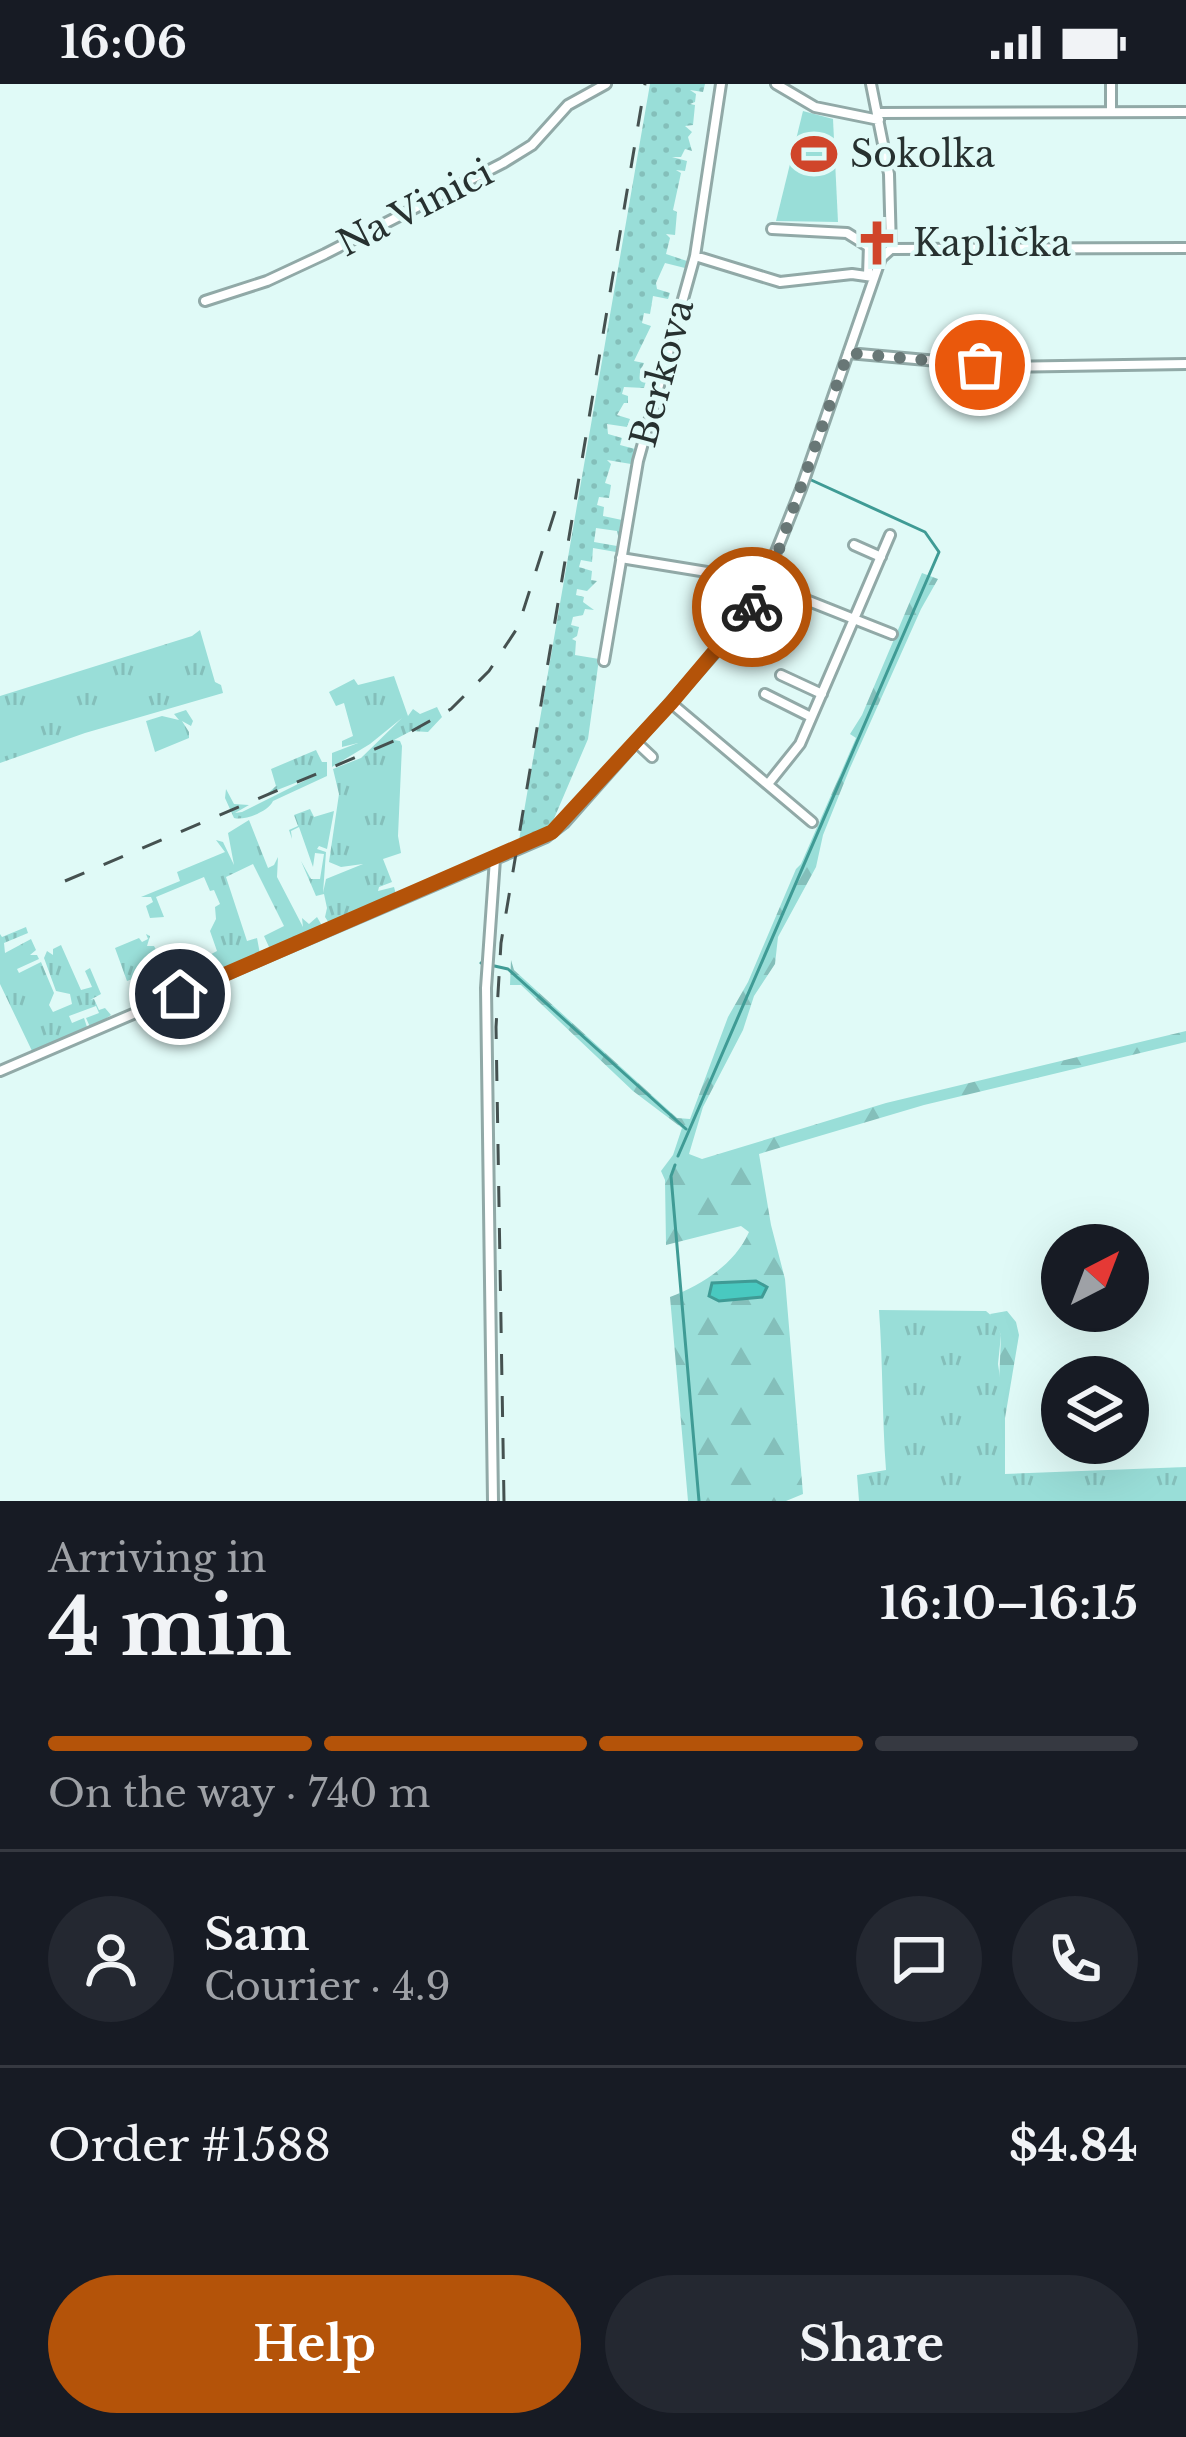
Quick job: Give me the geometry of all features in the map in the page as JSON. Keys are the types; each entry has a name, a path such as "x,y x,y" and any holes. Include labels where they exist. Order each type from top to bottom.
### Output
{"street":[{"name":"Na Vinici","path":"206,301 267,281 503,163 532,146 568,105 606,84"},
{"name":"Berkova","path":"604,662 638,461 694,256 721,84"},
{"path":"776,84 808,105 878,116 1186,112"},
{"path":"0,1071 545,836 565,823 671,703 735,629 765,583 871,277 887,248 889,173 871,84"},
{"path":"1111,84 1111,111"},
{"path":"772,230 847,232 887,248 1186,248"},
{"path":"868,244 874,239 887,248"},
{"path":"868,244 871,277"},
{"path":"694,256 782,283 847,274 871,277"},
{"path":"848,353 1029,368 1186,364"},
{"path":"768,784 797,749 890,535"},
{"path":"854,545 881,556"},
{"path":"621,558 765,583 892,634"},
{"path":"781,675 822,694"},
{"path":"765,694 812,717"},
{"path":"671,703 812,822"},
{"path":"636,742 652,757"},
{"path":"493,1501 487,963 495,860"}],"green space":[{"path":"650,84 705,84 703,92 690,90 696,94 690,104 695,105 693,125 685,126 692,132 688,137 692,151 685,149 681,157 672,157 687,161 685,171 676,170 681,173 673,210 677,212 675,235 666,234 670,238 666,254 687,261 685,268 665,263 656,283 657,289 670,293 668,299 653,296 650,314 644,313 642,323 651,326 634,361 644,363 640,372 655,376 653,383 646,381 644,388 624,387 622,394 628,396 628,403 617,415 630,419 627,427 607,424 608,434 622,438 620,445 635,449 631,464 607,460 611,464 605,483 611,485 609,498 599,497 597,505 604,507 603,516 622,520 619,540 617,531 596,528 594,542 617,546 616,552 593,548 592,562 581,560 579,567 592,571 591,580 597,581 587,591 577,589 576,595 594,610 585,609 583,615 573,617 571,625 579,627 572,639 575,655 599,659 588,739 550,828 518,846"},
{"name":"Sokolka","path":"803,111 833,119 838,222 776,221"},
{"path":"922,573 938,579 850,768 823,835 816,867 778,937 775,964 754,996 743,1030 703,1107 689,1154 702,1159 886,1103 1186,1031 1186,1042 924,1105 759,1154 785,1279 803,1494 786,1501 688,1501 670,1297 716,1272 749,1232 741,1226 666,1245 661,1171 673,1155 682,1128 633,1091 521,985 510,985 511,960 514,970 677,1118 690,1119 728,1017 801,864 856,738 850,734"},
{"path":"200,630 215,682 223,693 0,763 0,696"},
{"path":"394,676 408,716 413,709 420,714 437,707 442,717 428,732 411,731 394,740 402,746 401,853 383,859 392,882 378,891 394,887 397,898 331,926 325,917 324,894 316,896 301,861 311,879 320,879 324,854 315,853 313,867 299,827 291,831 292,839 289,830 298,826 294,815 310,809 314,817 334,811 327,849 317,849 326,852 323,893 326,879 363,864 341,867 329,862 339,794 333,769 361,758 402,718 332,767 332,753 358,743 342,747 342,741 353,736 344,703 336,706 329,692 354,679 358,685"},
{"path":"186,710 193,721 191,726 182,721 189,738 155,752 146,721 162,716 179,720 174,714"},
{"path":"316,750 322,762 327,762 327,776 256,814 234,818 226,789 234,804 249,805 235,813 242,812 318,774 267,794 276,786 271,769"},
{"path":"249,820 268,868 278,857 277,877 303,927 302,918 309,924 317,917 324,929 278,949 269,947 264,936 284,926 253,864 226,877 247,941 257,938 260,954 186,986 179,983 168,962 181,958 190,965 217,951 210,931 215,907 220,904 214,890 210,891 204,877 156,897 164,917 150,918 146,906 153,902 151,897 141,897 180,881 177,872 225,852 216,840 223,842 234,865 228,833"},
{"path":"26,927 28,933 4,943 5,953 31,939 36,950 30,955 39,959 17,969 19,973 41,962 54,993 49,1005 53,1012 72,1004 70,994 56,991 44,958 47,951 53,955 53,949 61,945 81,990 92,987 85,971 90,968 101,994 90,1000 111,1015 91,1029 86,1018 99,1013 96,1006 69,1016 72,1023 84,1018 88,1030 33,1053 0,984 0,934"},
{"path":"146,934 150,936 147,946 154,946 165,967 127,981 115,948 139,938 142,942 148,939"},
{"path":"879,1310 986,1311 994,1318 1001,1335 998,1364 1005,1412 1005,1474 1186,1467 1186,1501 859,1501 857,1475 886,1470"},
{"path":"1007,1311 1019,1335 1005,1418 999,1384 1001,1335 990,1314"}],"shaded area":[{"path":"756,1281 767,1287 762,1297 719,1301 709,1296 712,1283"}],"waterway":[{"path":"678,1156 939,552 925,532 809,479"},
{"path":"481,963 508,969 686,1129"},
{"path":"675,1165 671,1176 699,1501"}],"railway":[{"path":"504,1501 496,1027 501,943 645,84"},
{"path":"65,881 396,740 451,709 489,671 518,627 558,502"}],"way so far":[{"path":"752,607 771,572 848,353 980,365"}],"place":[{"name":"Sokolka","path":"814,154"},
{"name":"Kaplička","path":"877,243"}],"route":[{"path":"180,994 552,832 579,808 752,607"}]}
